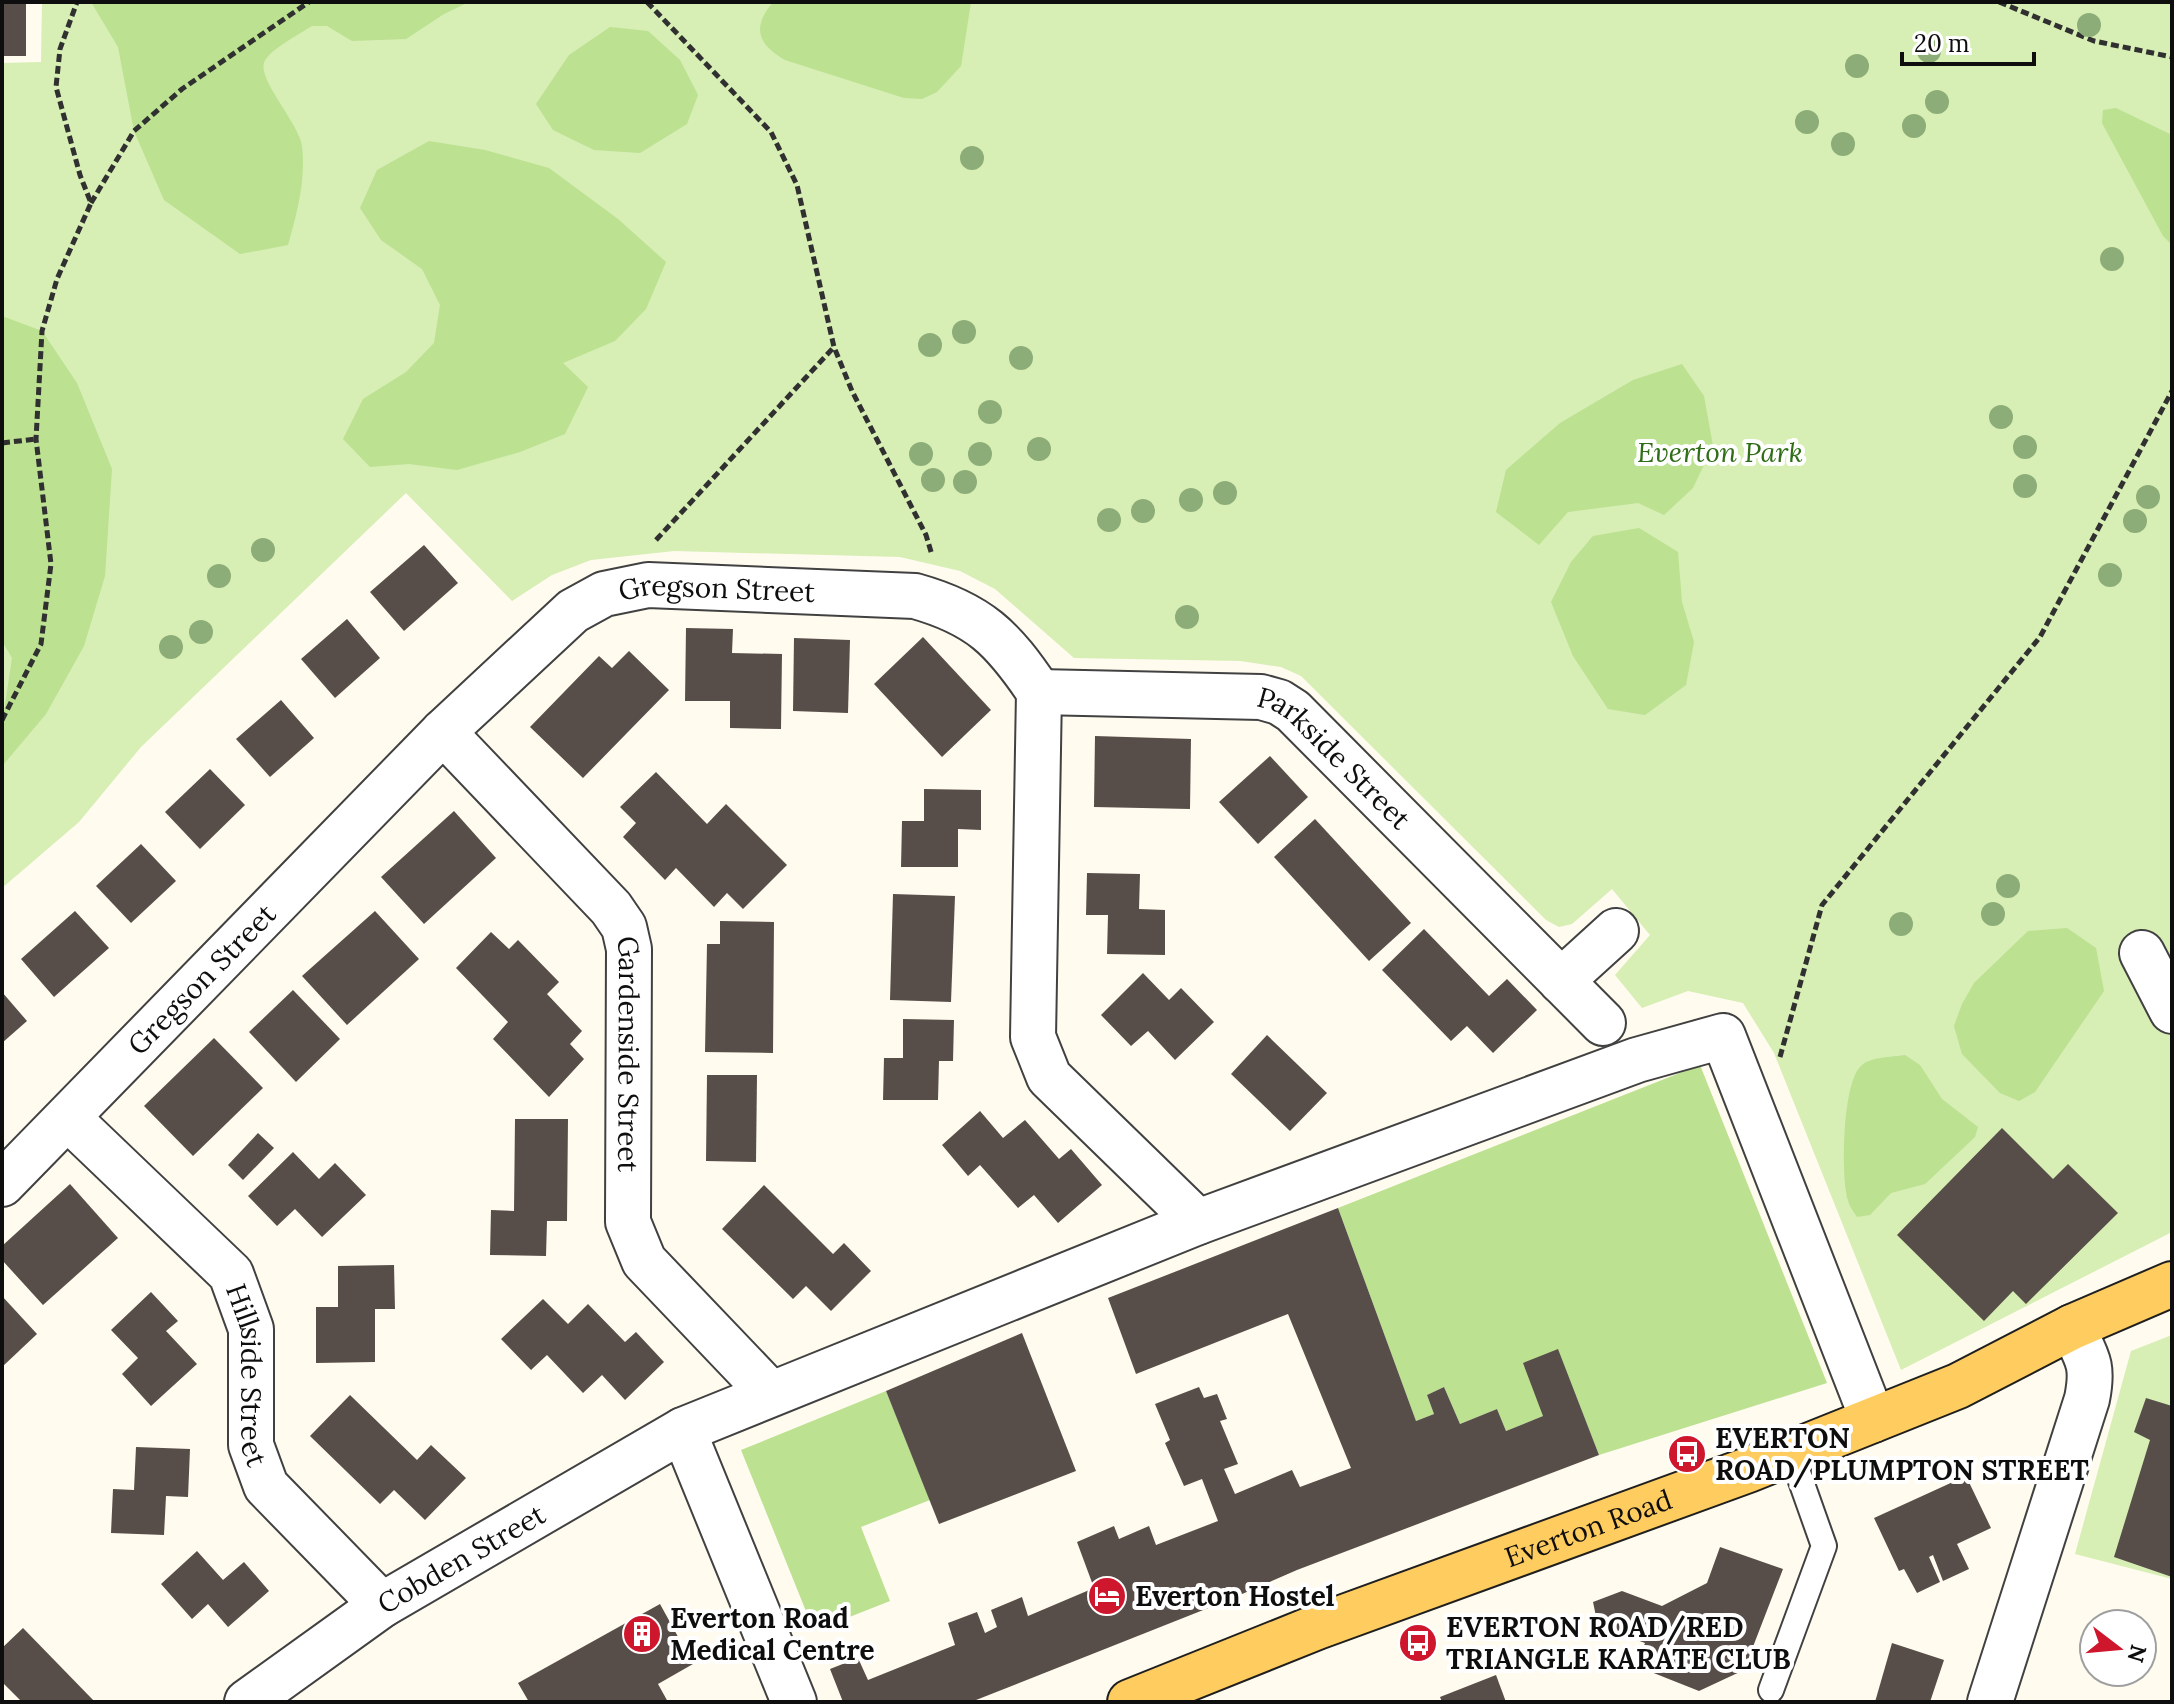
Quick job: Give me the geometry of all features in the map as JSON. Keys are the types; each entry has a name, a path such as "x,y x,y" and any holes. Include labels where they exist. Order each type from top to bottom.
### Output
{"main road":[{"name":"Everton Road","path":"1130,1702 1317,1627 1791,1453 1958,1386 2072,1327 2172,1284"}],"street":[{"name":"Gregson Street","path":"2,1184 69,1119 443,732 573,611 604,594 648,585 915,596 949,606 983,626 1015,656 1039,692"},
{"path":"1039,692 1033,1037 1049,1077 1198,1222"},
{"name":"Parkside Street","path":"1039,692 1261,697 1279,702 1293,711 1603,1023"},
{"name":"Gardenside Street","path":"443,732 611,908 624,927 629,949 628,1222 644,1261 770,1393"},
{"path":"1561,981 1616,931"},
{"path":"2142,953 2172,1011"},
{"name":"Cobden Street","path":"247,1702 382,1605 683,1430 1198,1222 1637,1060 1723,1036 1759,1131"},
{"name":"Hillside Street","path":"69,1119 231,1274 251,1329 251,1445 266,1486 382,1605"},
{"path":"1759,1131 1873,1420"},
{"path":"1990,1702 2089,1389 2091,1365 2072,1327"},
{"path":"683,1430 794,1702"}],"lane":[{"path":"1771,1690 1824,1546 1791,1453"}],"path":[{"path":"77,2 60,49 56,87 80,175 91,203"},
{"path":"2,720 41,644 51,564 36,439 42,331 57,279 91,203 134,131 182,89 309,2"},
{"path":"647,2 771,132 797,185 834,347 852,391 926,535 949,606"},
{"path":"1999,2 2094,41 2172,57"},
{"path":"604,594 834,347"},
{"path":"1759,1131 1822,905 2040,637 2172,391"},
{"path":"2,443 36,439"}],"green space":[{"name":"Everton Park","path":"42,2 2172,2 2172,1232 1901,1370 1774,1053 1743,1003 1688,991 1642,1008 1615,975 1650,935 1612,889 1572,924 1559,927 1546,920 1301,676 1281,667 1240,661 1074,658 995,589 960,571 900,557 674,551 591,560 552,575 512,601 406,493 141,747 79,822 2,888 2,63 41,62"},
{"path":"91,2 469,2 406,39 352,41 327,26 312,26 267,58 264,71 267,80 302,146 302,184 288,245 240,254 164,200 134,131 118,47"},
{"path":"773,2 971,2 961,66 937,92 922,99 904,98 785,60 768,48 761,34 762,19"},
{"path":"610,27 648,31 680,60 698,95 687,124 640,153 594,150 553,130 536,104 569,55"},
{"path":"2116,108 2172,135 2172,245 2163,236 2102,123 2103,110"},
{"path":"429,141 485,150 549,168 618,219 666,262 646,309 615,341 563,363 588,387 565,434 520,452 457,470 409,464 370,467 343,439 363,399 406,372 434,343 440,305 422,269 381,240 360,208 377,170"},
{"path":"2,316 42,331 77,383 112,469 105,576 84,646 46,714 3,765 2,725 12,658 2,641"},
{"path":"1682,364 1704,396 1713,446 1693,488 1664,515 1638,503 1568,512 1539,545 1496,512 1506,470 1560,423 1633,380"},
{"path":"1639,528 1678,552 1682,602 1694,642 1686,685 1645,715 1608,709 1573,656 1551,602 1571,562 1593,536"},
{"path":"2067,928 2096,948 2104,991 2035,1092 2019,1101 2000,1093 1962,1054 1954,1026 1974,983 2028,931"},
{"path":"1905,1055 1920,1065 1942,1099 1978,1127 1975,1137 1925,1184 1891,1193 1870,1215 1857,1217 1849,1202 1844,1171 1850,1089 1855,1074 1866,1062"},
{"path":"1700,1065 1827,1383 1599,1455 1558,1350 1543,1416 1506,1431 1497,1409 1460,1424 1444,1387 1427,1395 1434,1414 1416,1421 1338,1208"},
{"path":"2172,1335 2172,1579 2075,1554 2131,1351"},
{"path":"886,1391 930,1500 861,1527 890,1601 814,1631 741,1450"}],"building":[{"path":"2,2 26,2 26,56 2,56"},
{"path":"424,545 458,583 404,631 370,592"},
{"path":"347,619 380,658 335,698 301,659"},
{"path":"686,628 733,629 732,653 782,654 781,729 730,728 730,701 685,701"},
{"path":"923,637 991,710 942,757 874,684"},
{"path":"794,638 850,640 848,713 793,711"},
{"path":"629,651 669,690 583,778 530,727 599,656 612,668"},
{"path":"281,700 314,738 270,777 236,739"},
{"path":"1095,736 1191,739 1190,809 1094,807"},
{"path":"1270,756 1308,797 1258,844 1219,802"},
{"path":"210,769 245,805 200,849 165,812"},
{"path":"656,772 707,824 726,804 787,865 743,909 727,893 714,907 676,868 665,880 623,837 636,823 620,807"},
{"path":"924,789 981,790 981,830 958,829 958,867 901,867 902,821 924,821"},
{"path":"454,811 496,858 424,924 381,877"},
{"path":"1315,819 1411,923 1369,961 1274,857"},
{"path":"141,844 176,881 131,923 96,886"},
{"path":"1087,873 1140,874 1139,909 1165,910 1165,955 1107,954 1108,915 1086,915"},
{"path":"893,894 955,896 951,1002 890,1000"},
{"path":"75,911 109,948 54,997 21,959"},
{"path":"375,911 419,959 347,1025 302,976"},
{"path":"720,921 774,922 773,1053 705,1052 707,944 720,944"},
{"path":"1424,929 1489,996 1507,979 1537,1010 1493,1053 1467,1026 1451,1041 1382,970"},
{"path":"491,932 509,949 518,940 559,982 547,994 582,1031 570,1044 584,1059 549,1097 493,1039 508,1022 456,968"},
{"path":"1143,973 1169,1000 1181,988 1214,1022 1175,1060 1148,1031 1131,1046 1101,1015"},
{"path":"293,990 340,1039 296,1082 249,1032"},
{"path":"2,992 27,1021 2,1043"},
{"path":"903,1019 954,1020 953,1061 939,1061 938,1100 883,1100 884,1058 903,1058"},
{"path":"1267,1035 1327,1093 1290,1131 1231,1074"},
{"path":"214,1038 263,1088 193,1156 144,1106"},
{"path":"707,1075 757,1075 756,1162 706,1161"},
{"path":"980,1111 1003,1138 1025,1120 1059,1159 1071,1149 1102,1185 1058,1223 1034,1195 1018,1208 980,1165 968,1176 942,1145"},
{"path":"515,1119 568,1119 567,1221 547,1221 546,1256 490,1255 491,1210 514,1211"},
{"path":"2002,1128 2053,1179 2068,1164 2118,1213 2026,1304 2013,1291 1984,1321 1897,1235"},
{"path":"258,1133 274,1148 243,1180 228,1165"},
{"path":"293,1152 319,1179 335,1163 366,1195 322,1237 295,1209 277,1226 248,1196"},
{"path":"70,1184 118,1238 43,1305 2,1260 2,1246"},
{"path":"764,1185 833,1254 844,1243 871,1271 831,1311 806,1286 793,1299 722,1229"},
{"path":"1338,1208 1416,1421 1434,1414 1427,1395 1444,1387 1460,1424 1497,1409 1506,1431 1543,1416 1523,1363 1558,1349 1599,1455 1297,1570 971,1702 843,1702 830,1669 858,1658 868,1680 955,1645 948,1623 977,1612 985,1633 997,1627 991,1610 1022,1597 1028,1616 1094,1588 1077,1542 1114,1526 1119,1539 1149,1526 1156,1545 1218,1521 1202,1479 1184,1486 1165,1443 1170,1440 1155,1404 1199,1387 1204,1398 1217,1394 1227,1419 1220,1421 1238,1464 1224,1469 1235,1494 1292,1470 1300,1487 1351,1468 1288,1314 1136,1374 1108,1298"},
{"path":"394,1265 395,1309 375,1309 375,1362 316,1363 316,1307 338,1307 338,1266"},
{"path":"151,1292 178,1321 166,1331 197,1364 151,1406 122,1374 138,1358 111,1330"},
{"path":"2,1296 37,1334 2,1367"},
{"path":"543,1299 568,1324 588,1304 625,1342 636,1332 664,1362 625,1400 602,1375 583,1393 547,1355 531,1370 501,1339"},
{"path":"1022,1333 1076,1471 939,1524 886,1391"},
{"path":"350,1395 417,1460 431,1445 466,1478 425,1520 394,1490 380,1504 310,1436"},
{"path":"2146,1398 2172,1406 2172,1577 2114,1557 2150,1440 2134,1432"},
{"path":"136,1447 190,1449 188,1497 166,1496 164,1535 111,1533 113,1489 134,1490"},
{"path":"1966,1476 1991,1528 1957,1544 1969,1569 1943,1581 1933,1555 1929,1557 1940,1582 1917,1593 1904,1569 1899,1571 1874,1518"},
{"path":"1720,1547 1783,1569 1744,1670 1699,1691 1636,1666 1645,1643 1598,1626 1593,1602 1622,1591 1662,1606 1707,1583"},
{"path":"197,1551 223,1580 244,1562 269,1591 228,1627 208,1604 192,1619 161,1584"},
{"name":"Everton Road Medical Centre","path":"660,1604 693,1664 658,1684 668,1702 529,1702 518,1683"},
{"path":"23,1628 95,1702 22,1702 2,1682 2,1648"},
{"path":"1892,1643 1944,1660 1930,1702 1875,1702"},
{"path":"1496,1675 1506,1702 1442,1702 1440,1697"}],"place":[{"name":"EVERTON ROAD/PLUMPTON STREET","path":"1687,1454"},
{"name":"Everton Hostel","path":"1107,1596"},
{"name":"Everton Road Medical Centre","path":"642,1634"},
{"name":"EVERTON ROAD/RED TRIANGLE KARATE CLUB","path":"1418,1643"}]}
